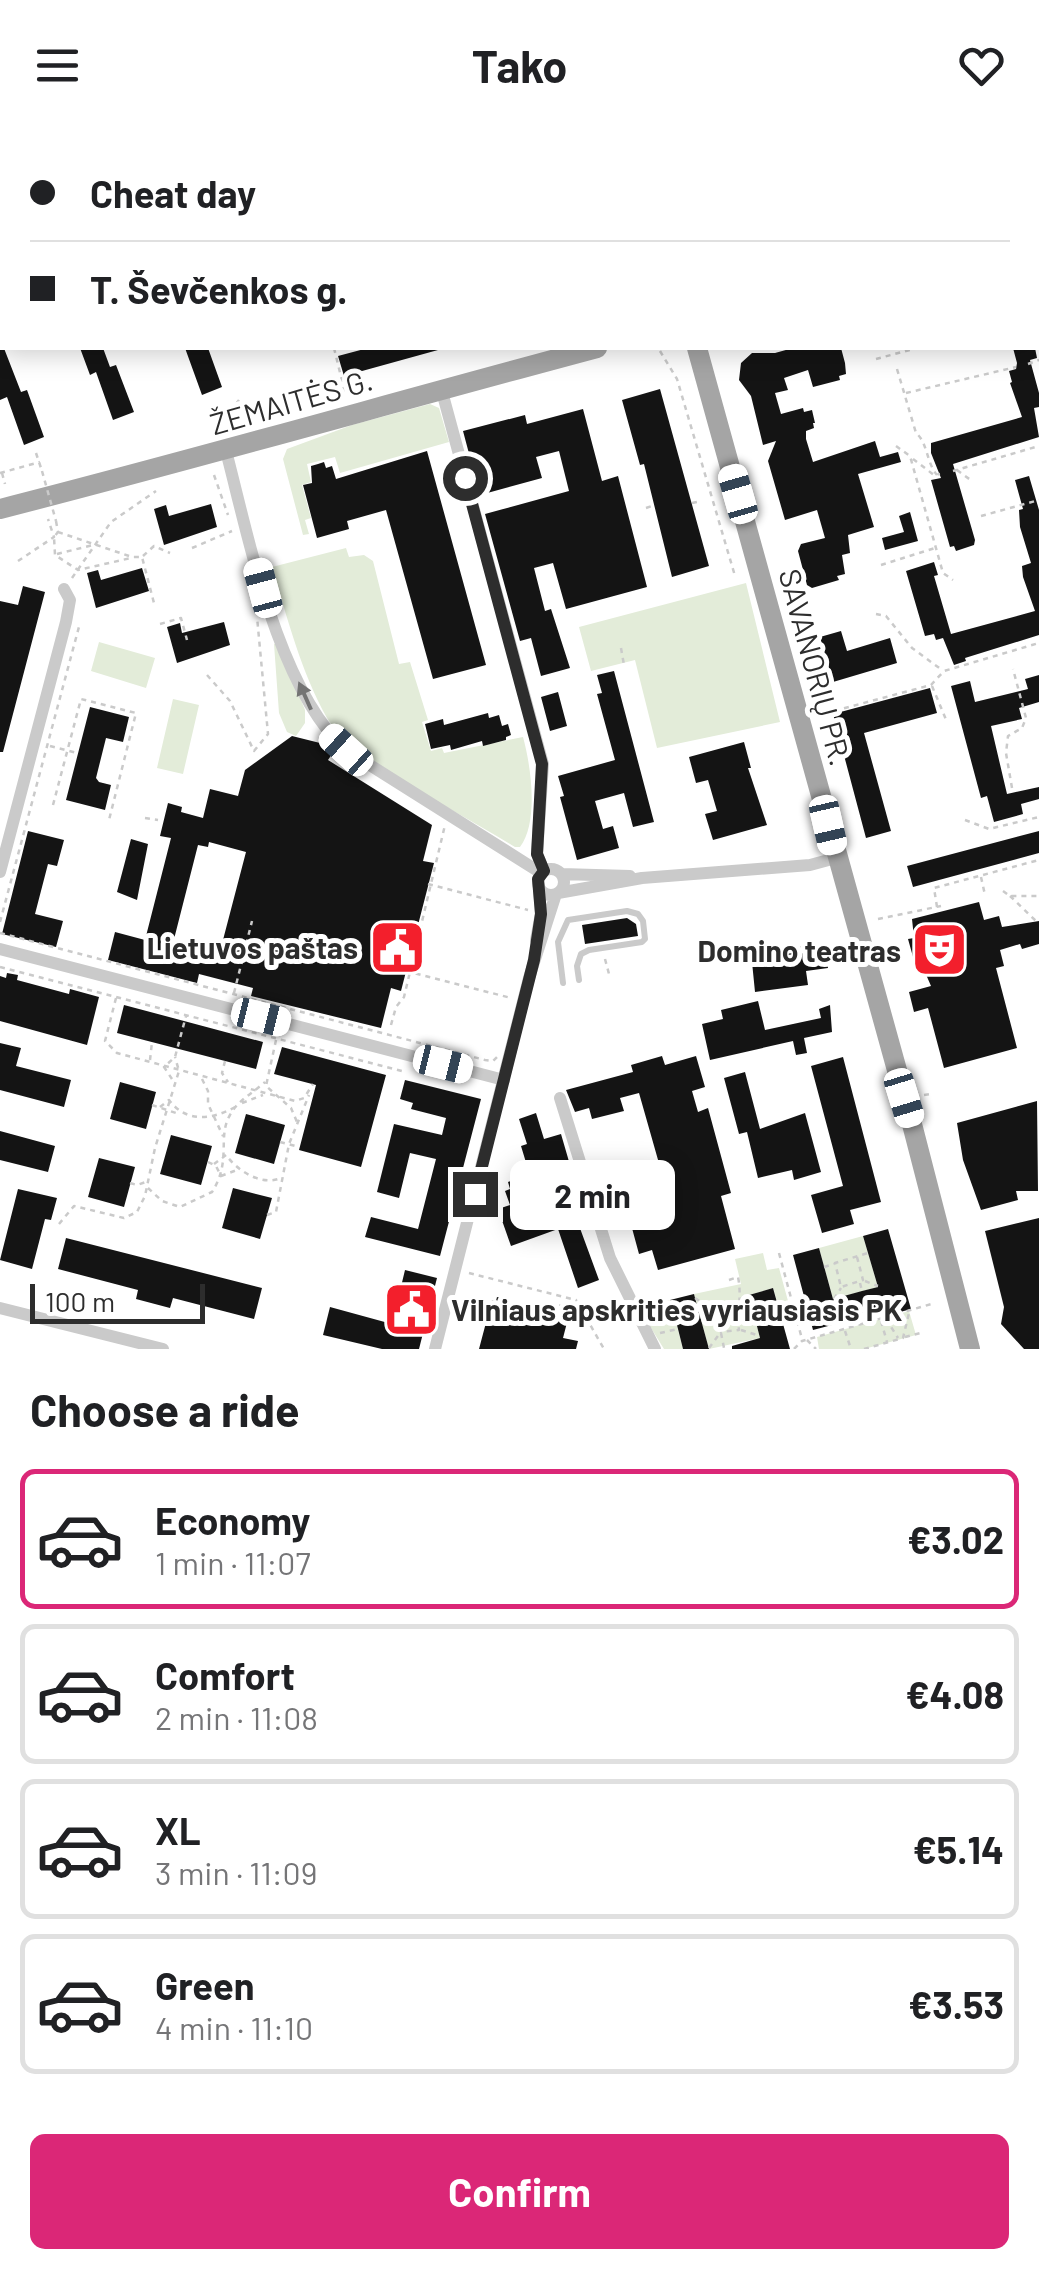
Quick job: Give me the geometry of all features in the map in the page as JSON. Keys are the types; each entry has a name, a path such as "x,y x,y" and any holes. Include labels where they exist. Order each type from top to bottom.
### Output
{"main road":[{"name":"ŽEMAITĖS G.","path":"0,509 589,350"},
{"name":"SAVANORIŲ PR.","path":"698,350 913,1128 970,1349"}],"street":[{"path":"441,388 542,764 537,854 541,914 534,960"},
{"path":"226,451 263,588 291,664 313,713 328,734 346,750 498,848 540,879 545,894 642,878 810,864 836,858"},
{"path":"0,872 41,744 70,600 64,589"},
{"path":"498,848 523,851 538,834"},
{"path":"435,1349 534,960 564,882 538,834"},
{"path":"540,879 560,873 642,878"},
{"path":"0,950 504,1080"},
{"path":"560,1098 610,1258 652,1342"},
{"path":"0,1308 163,1349"}],"lane":[{"path":"563,983 558,942 568,920 627,911 638,914 643,922 642,942 580,954 580,980"}],"path":[{"path":"334,350 345,393"},
{"path":"876,360 910,350"},
{"path":"660,352 677,379 735,576"},
{"path":"1028,364 1039,360"},
{"path":"904,394 1016,367"},
{"path":"896,446 938,475 930,467 922,438 916,432 897,369"},
{"path":"218,428 239,400"},
{"path":"972,481 955,470 1039,446"},
{"path":"18,561 58,532 36,453"},
{"path":"910,456 942,574 953,580"},
{"path":"5,484 1,473 40,462"},
{"path":"214,475 228,514"},
{"path":"64,589 112,522 156,490"},
{"path":"692,503 701,500"},
{"path":"981,516 1039,500"},
{"path":"646,508 655,505"},
{"path":"48,519 55,555"},
{"path":"192,548 233,531"},
{"path":"58,532 132,557"},
{"path":"55,555 94,544"},
{"path":"55,555 78,570 142,557 154,546 170,553"},
{"path":"881,566 936,548"},
{"path":"142,557 156,608"},
{"path":"207,675 230,702 254,750 268,734 256,603"},
{"path":"876,614 886,616 912,648 944,671"},
{"path":"160,624 181,618 187,640"},
{"path":"0,922 41,744 80,623"},
{"path":"799,720 931,685 944,671 1039,643"},
{"path":"621,648 624,665"},
{"path":"1012,788 1006,753 1008,736 1022,728 1026,718 1014,669"},
{"path":"931,685 947,722"},
{"path":"53,805 81,699 136,713 108,820"},
{"path":"41,744 77,753"},
{"path":"966,820 989,829 1039,817"},
{"path":"144,818 158,820"},
{"path":"391,1025 396,1007 404,997 445,824"},
{"path":"878,919 939,906 934,888 1039,860"},
{"path":"980,876 985,895"},
{"path":"430,885 532,911"},
{"path":"1003,891 1039,920"},
{"path":"1010,896 1039,896"},
{"path":"234,994 252,920"},
{"path":"0,933 485,1060 499,1055"},
{"path":"603,948 609,974"},
{"path":"0,967 402,1071"},
{"path":"408,972 513,999"},
{"path":"116,996 106,1044 117,1053 295,1102 309,1093"},
{"path":"59,1224 74,1206 128,1217 138,1212 179,1071 175,1057 186,1014"},
{"path":"130,1183 147,1186 168,1204 186,1206 212,1192 226,1154 228,1120 237,1106 265,1082 276,1038"},
{"path":"144,1061 152,1042"},
{"path":"149,1055 151,1063"},
{"path":"164,1067 175,1057"},
{"path":"225,1061 222,1073 231,1086"},
{"path":"164,1067 173,1082"},
{"path":"210,1079 222,1073"},
{"path":"200,1076 225,1142"},
{"path":"265,1082 291,1108 297,1124"},
{"path":"267,1215 276,1212 289,1144 313,1084"},
{"path":"924,1095 930,1094"},
{"path":"152,1106 166,1112 214,1116 264,1095"},
{"path":"160,1108 169,1100"},
{"path":"169,1100 183,1114"},
{"path":"280,1142 299,1147"},
{"path":"214,1164 226,1154"},
{"path":"226,1154 238,1170 270,1182 279,1190"},
{"path":"208,1162 214,1164 221,1176"},
{"path":"221,1176 238,1170"},
{"path":"270,1182 281,1177"},
{"path":"137,1185 147,1186"},
{"path":"145,1196 155,1194"},
{"path":"779,1253 804,1340 816,1349"},
{"path":"824,1266 868,1253"},
{"path":"857,1256 862,1291"},
{"path":"835,1263 848,1295"},
{"path":"469,1273 576,1300 604,1349"},
{"path":"730,1280 738,1277 742,1296 737,1310 740,1330"},
{"path":"834,1299 843,1286 861,1281 878,1286"},
{"path":"695,1298 718,1313 724,1348"},
{"path":"794,1349 804,1340 935,1303"},
{"path":"700,1316 737,1310"},
{"path":"901,1338 909,1311"},
{"path":"738,1320 755,1318"},
{"path":"883,1319 901,1338"},
{"path":"883,1319 887,1342"},
{"path":"652,1342 678,1329"},
{"path":"708,1348 721,1332 740,1330 760,1336"},
{"path":"845,1330 850,1349"},
{"path":"864,1349 924,1332"}],"green space":[{"path":"430,404 439,408 449,442 340,473 335,457 307,464 311,482 302,485 311,518 305,520 309,534 303,535 283,459 287,449 352,425"},
{"path":"346,548 349,557 364,555 373,561 399,664 410,662 428,720 422,722 431,751 442,748 444,753 523,737 531,778 531,809 520,847 385,769 340,734 327,718 302,663 272,567"},
{"path":"746,583 780,722 657,748 635,660 591,671 579,627"},
{"path":"99,642 155,658 146,688 91,671"},
{"path":"278,643 305,710 305,723 296,736 287,732 279,713 274,644"},
{"path":"173,699 199,705 183,774 157,768"},
{"path":"863,1236 878,1287 833,1299 819,1248"},
{"path":"763,1253 767,1270 779,1268 791,1312 781,1315 773,1288 749,1295 760,1338 709,1349 694,1294 741,1284 735,1259"},
{"path":"670,1300 683,1349 664,1349 643,1315 651,1305"},
{"path":"909,1311 916,1335 864,1349 819,1349 817,1337"}],"building":[{"path":"0,350 5,350 21,392 27,390 44,437 24,445 7,397 0,400"},
{"path":"81,350 104,350 110,367 116,365 134,412 113,420 96,372 90,375"},
{"path":"186,350 209,350 222,387 202,395"},
{"path":"360,350 438,350 344,376 338,356"},
{"path":"842,350 846,374 839,376 840,380 813,387 808,370 784,378 788,390 775,393 781,414 803,408 804,412 812,410 814,428 806,431 806,439 813,462 875,441 880,457 898,452 901,462 858,474 874,527 848,535 850,553 842,555 845,574 837,576 839,580 812,588 807,585 798,551 801,544 825,538 817,510 785,520 768,461 776,441 763,445 751,396 739,380 741,363 752,353"},
{"path":"1014,350 1035,350 1037,358 1030,360 1039,393 1039,407 1034,408 1039,437 953,464 975,540 974,545 956,551 954,546 950,547 931,480 941,478 931,443 1022,417 1010,383 1009,371 1016,369"},
{"path":"660,389 709,566 672,577 644,464 640,465 622,400"},
{"path":"583,409 602,481 618,476 647,587 566,609 553,563 534,568 545,611 551,609 570,668 541,676 531,638 520,641 485,514 569,491 559,451 536,457 542,478 480,495 463,431 525,415 527,424"},
{"path":"427,451 486,665 433,679 386,510 347,521 349,529 317,538 303,485 312,483 311,466 324,462 326,468 332,466 336,479"},
{"path":"1029,476 1039,510 1039,635 954,665 943,638 925,636 906,571 934,562 938,575 934,576 951,634 1035,611 1023,577 1022,566 1031,563 1020,527 1019,510 1023,509 1015,480"},
{"path":"211,504 217,527 164,545 154,509 166,505 169,516"},
{"path":"910,512 918,541 885,550 882,538 904,532 899,516"},
{"path":"142,568 149,591 96,608 87,573 98,570 101,580"},
{"path":"23,586 45,592 0,752 0,601 18,605"},
{"path":"224,622 230,645 177,663 167,627 180,623 182,633"},
{"path":"841,631 847,651 890,638 897,663 833,682 820,637"},
{"path":"614,671 654,822 633,827 624,793 595,801 603,829 613,826 619,848 577,860 558,776 615,760 597,694 602,693 597,675"},
{"path":"1039,675 1039,702 1019,708 1022,719 991,726 1007,794 1039,787 1039,799 1021,804 1023,814 994,822 987,796 981,798 951,686 970,681 975,702 1028,689 1025,679"},
{"path":"930,688 937,713 864,733 891,831 866,838 833,714"},
{"path":"558,692 567,726 550,731 541,697"},
{"path":"90,707 129,717 123,742 106,738 96,778 111,785 105,810 66,800"},
{"path":"488,713 489,718 499,715 502,726 508,724 511,735 506,740 483,746 482,741 451,750 450,745 431,749 425,724 443,719 444,725"},
{"path":"292,736 328,745 334,751 328,760 432,825 423,861 434,863 401,991 391,988 381,1028 251,996 253,988 199,974 197,983 108,960 115,932 145,940 171,838 160,836 168,803 182,807 181,812 203,818 210,789 238,796 245,770","holes":["209,842 246,852 218,959 172,947 198,845 208,847"]},
{"path":"744,742 748,768 767,825 713,840 705,814 717,811 708,780 696,783 689,757"},
{"path":"28,831 64,840 57,866 48,864 35,914 63,921 56,947 2,934"},
{"path":"1039,831 1039,853 913,887 907,866"},
{"path":"131,839 148,844 137,900 117,892"},
{"path":"979,902 984,920 999,916 1002,927 1039,921 1039,944 1000,950 1004,966 996,968 1017,1048 944,1068 928,1008 914,1012 909,992 931,986 921,963 915,964 908,939 914,938 912,919"},
{"path":"627,918 636,924 638,936 585,944 582,925"},
{"path":"812,944 813,954 826,953 828,968 806,971 808,985 755,992 752,962 772,960 771,952"},
{"path":"7,973 18,975 17,980 69,994 70,989 99,997 87,1045 0,1021 0,976 6,978"},
{"path":"758,1001 765,1030 821,1018 819,1009 830,1005 832,1032 804,1038 807,1053 796,1055 793,1041 710,1060 702,1024 723,1019 721,1010"},
{"path":"124,1005 263,1042 256,1069 117,1033"},
{"path":"0,1043 21,1048 16,1066 71,1080 64,1107 0,1090"},
{"path":"282,1047 386,1075 361,1167 299,1150 316,1085 274,1074"},
{"path":"662,1056 665,1065 696,1056 705,1087 692,1091 698,1112 708,1108 731,1193 721,1196 735,1249 658,1270 652,1250 639,1254 624,1191 649,1185 666,1188 639,1093 620,1098 624,1111 592,1119 589,1108 575,1112 566,1090 633,1072 631,1065"},
{"path":"843,1057 881,1202 850,1210 854,1224 822,1233 811,1195 843,1186 811,1066"},
{"path":"745,1072 760,1129 805,1113 821,1172 794,1180 792,1170 758,1178 747,1132 739,1134 724,1078"},
{"path":"405,1080 481,1099 440,1256 365,1237 371,1217 418,1229 436,1159 410,1153 399,1198 377,1192 394,1124 442,1135 446,1118 411,1109 413,1103 400,1099"},
{"path":"120,1082 156,1092 146,1129 110,1119"},
{"path":"1037,1101 1038,1191 1016,1191 1018,1200 981,1210 963,1160 957,1123"},
{"path":"536,1113 544,1139 561,1134 570,1165 554,1178 546,1174 531,1179 521,1146 527,1144 519,1119"},
{"path":"246,1114 285,1125 274,1164 235,1153"},
{"path":"0,1131 55,1146 48,1172 0,1160"},
{"path":"171,1135 212,1146 201,1185 160,1174"},
{"path":"99,1158 135,1167 124,1207 88,1197"},
{"path":"522,1177 535,1214 570,1201 599,1280 578,1288 558,1229 511,1246 498,1209 510,1205 505,1191 510,1189 508,1182"},
{"path":"233,1188 272,1198 260,1239 222,1228"},
{"path":"18,1189 57,1198 51,1220 45,1219 32,1269 0,1260"},
{"path":"1039,1218 1039,1349 1024,1349 1001,1324 1004,1307 985,1231"},
{"path":"888,1229 911,1309 886,1316 885,1311 813,1330 793,1255 819,1248 833,1299 878,1287 863,1236"},
{"path":"66,1238 262,1288 254,1319 173,1298 170,1308 136,1299 138,1290 58,1269"},
{"name":"Vilniaus apskrities vyriausiasis PK","path":"405,1270 437,1278 419,1349 382,1349 323,1335 330,1307 392,1324"},
{"path":"773,1288 790,1349 732,1349 760,1338 749,1295"},
{"path":"694,1294 709,1349 683,1349 670,1300"},
{"path":"497,1297 516,1302 518,1310 540,1315 556,1317 560,1304 571,1307 563,1338 578,1341 576,1349 479,1349 492,1300"}],"place":[{"name":"Lietuvos paštas","path":"397,947"},
{"name":"Domino teatras","path":"940,950"},
{"name":"Vilniaus apskrities vyriausiasis PK","path":"412,1309"}],"route":[{"path":"465,478 542,764 537,854 544,871 538,879 541,914 534,960 475,1194"}]}
